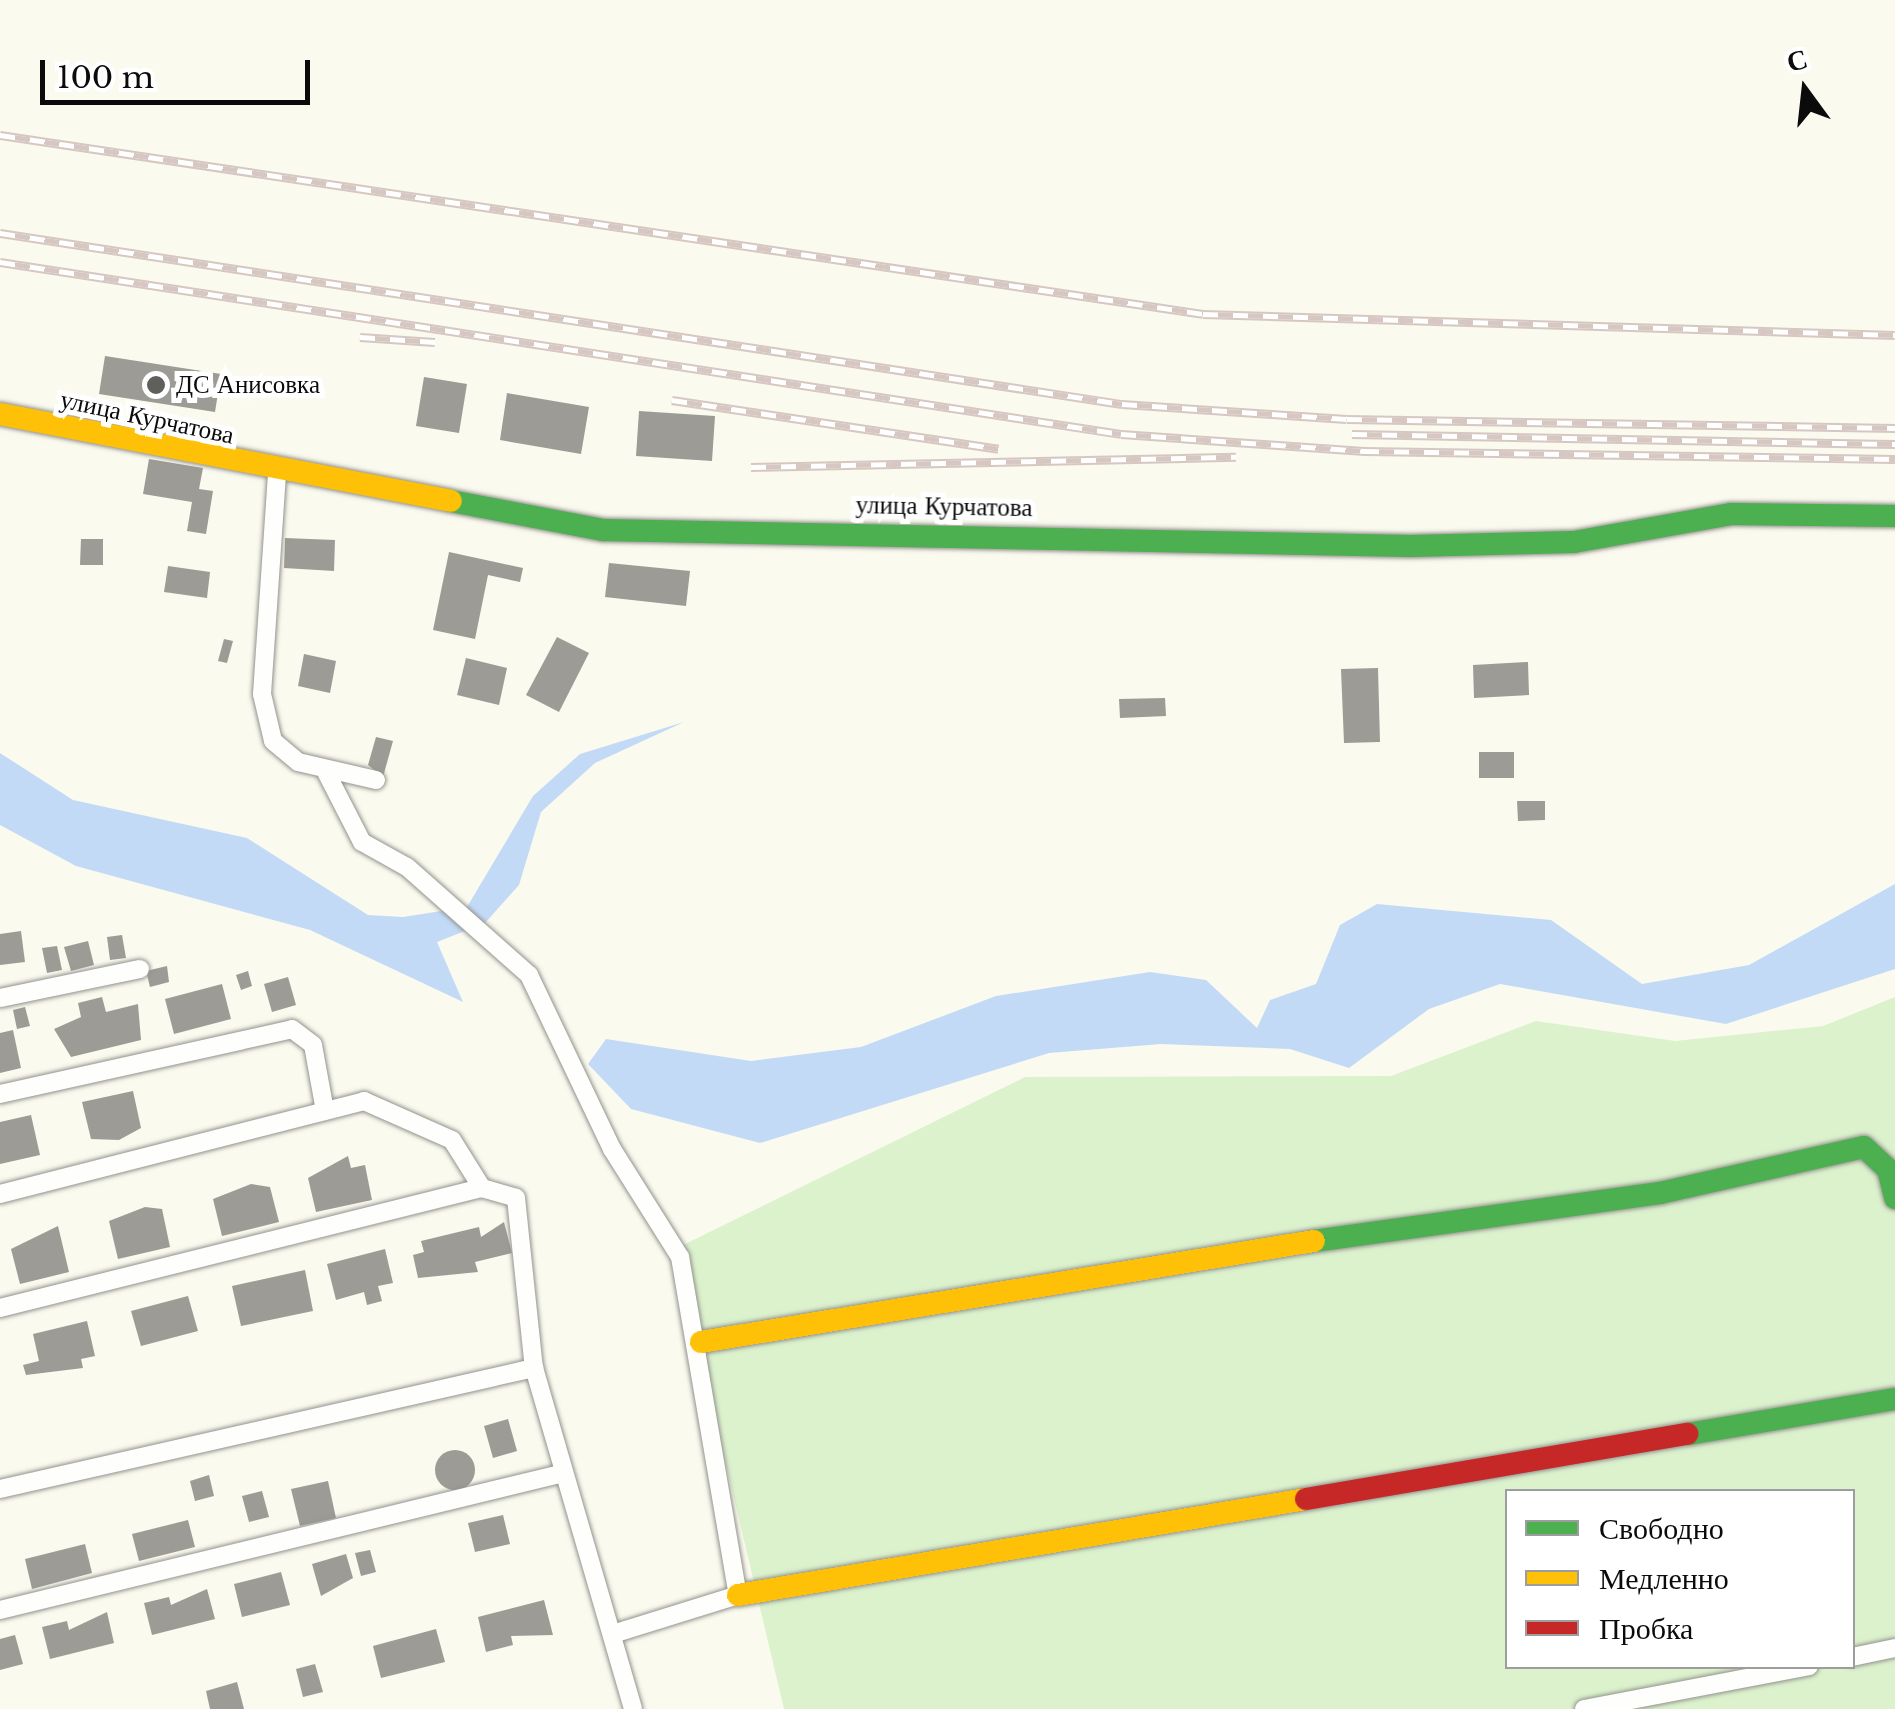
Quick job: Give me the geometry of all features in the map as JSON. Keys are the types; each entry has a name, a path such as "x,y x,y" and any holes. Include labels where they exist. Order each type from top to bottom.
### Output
{"street":[{"name":"улица Курчатова","path":"0,414 277,474 603,530 1410,546 1574,542 1731,514 1895,516"},
{"path":"277,474 262,694 273,741 326,772 376,780"},
{"path":"326,772 362,842 454,908 544,1001 612,1149 680,1257 701,1342 710,1450 738,1596"},
{"path":"0,998 140,969"},
{"path":"0,1094 292,1029 314,1045 325,1111"},
{"path":"0,1194 364,1101 452,1140 482,1188"},
{"path":"701,1342 1183,1258 1660,1194 1864,1148 1888,1170 1895,1198"},
{"path":"0,1308 482,1188 516,1198 534,1368 613,1634 628,1708"},
{"path":"0,1489 534,1368"},
{"path":"613,1634 738,1596 1895,1399"},
{"path":"0,1610 564,1473"},
{"path":"1855,1656 1895,1648"},
{"path":"1584,1709 1793,1669"}],"green space":[{"path":"1895,997 1895,1709 784,1709 675,1249 1025,1077 1391,1076 1536,1021 1675,1041 1823,1026"}],"water":[{"path":"684,722 595,763 541,812 519,885 485,923 437,942 463,1002 310,930 76,866 0,825 0,753 73,800 247,838 368,915 403,917 467,907 533,796 580,754"},
{"path":"1895,884 1895,969 1726,1024 1500,984 1429,1009 1349,1068 1290,1049 1161,1044 1049,1053 760,1143 631,1109 588,1064 606,1039 751,1061 861,1047 996,996 1150,972 1206,980 1257,1028 1270,1000 1316,984 1340,925 1377,904 1551,920 1642,984 1749,965"}],"building":[{"path":"105,356 221,374 215,412 99,394"},
{"path":"424,377 467,384 459,433 416,426"},
{"path":"507,393 589,407 581,454 500,440"},
{"path":"639,411 715,416 712,461 636,456"},
{"path":"149,459 203,468 199,489 213,491 206,534 187,531 192,502 143,494"},
{"path":"285,538 335,540 334,571 284,568"},
{"path":"81,539 103,539 103,565 80,565"},
{"path":"449,552 523,568 520,582 488,575 475,639 433,630"},
{"path":"609,563 690,571 686,606 605,597"},
{"path":"168,566 210,572 207,598 164,592"},
{"path":"557,637 589,653 559,712 526,695"},
{"path":"224,639 233,641 227,663 218,661"},
{"path":"304,654 336,661 330,693 298,686"},
{"path":"466,658 507,668 499,705 457,695"},
{"path":"1528,662 1529,695 1474,698 1473,665"},
{"path":"1378,668 1380,742 1344,743 1341,669"},
{"path":"1165,698 1166,716 1120,718 1119,699"},
{"path":"376,737 393,741 383,777 368,765"},
{"path":"1479,752 1514,752 1514,778 1479,778"},
{"path":"1517,801 1545,801 1545,820 1518,821"},
{"path":"21,931 25,962 0,965 0,934"},
{"path":"122,935 126,958 110,960 107,937"},
{"path":"88,941 94,965 71,971 64,947"},
{"path":"57,946 62,970 47,973 42,948"},
{"path":"167,966 169,982 150,987 146,971"},
{"path":"248,971 252,986 241,990 236,975"},
{"path":"288,977 296,1005 272,1012 264,984"},
{"path":"222,984 231,1019 174,1034 165,999"},
{"path":"102,997 106,1012 138,1004 141,1040 71,1057 54,1029 81,1017 78,1003"},
{"path":"25,1007 30,1026 17,1029 13,1010"},
{"path":"13,1030 21,1068 0,1073 0,1033"},
{"path":"133,1091 141,1128 119,1140 91,1139 82,1102"},
{"path":"31,1115 40,1155 0,1164 0,1122"},
{"path":"348,1156 351,1168 365,1165 372,1200 316,1212 308,1178"},
{"path":"251,1184 270,1187 279,1222 222,1236 213,1199"},
{"path":"145,1207 162,1209 170,1247 118,1259 109,1221"},
{"path":"504,1222 512,1253 475,1262 478,1272 418,1278 413,1255 424,1252 421,1241 479,1227 481,1237"},
{"path":"58,1226 69,1272 20,1284 11,1249"},
{"path":"385,1249 393,1283 378,1286 382,1301 367,1305 364,1292 336,1300 327,1264"},
{"path":"305,1270 313,1311 241,1326 232,1286"},
{"path":"188,1296 198,1331 141,1346 131,1311"},
{"path":"87,1321 95,1356 81,1359 83,1368 26,1375 23,1365 39,1361 33,1334"},
{"path":"508,1419 517,1451 493,1458 484,1426"},
{"path":"455,1450 469,1456 475,1470 469,1484 455,1490 441,1484 435,1470 441,1456"},
{"path":"209,1475 214,1496 195,1501 190,1481"},
{"path":"328,1481 336,1518 300,1526 291,1489"},
{"path":"262,1491 269,1517 249,1522 242,1496"},
{"path":"503,1515 510,1544 475,1552 468,1523"},
{"path":"188,1520 195,1547 139,1561 132,1534"},
{"path":"85,1544 92,1573 32,1589 25,1559"},
{"path":"370,1550 376,1572 361,1576 355,1553"},
{"path":"346,1554 353,1578 321,1596 312,1564"},
{"path":"281,1572 290,1605 242,1617 234,1584"},
{"path":"207,1589 215,1619 152,1635 144,1603 169,1597 171,1605"},
{"path":"544,1600 553,1635 511,1636 513,1645 486,1652 478,1617"},
{"path":"107,1612 114,1643 50,1659 42,1627 67,1621 69,1630"},
{"path":"436,1629 445,1662 381,1678 373,1646"},
{"path":"15,1635 23,1664 0,1670 0,1639"},
{"path":"315,1664 323,1692 303,1697 296,1669"},
{"path":"237,1682 244,1709 210,1709 206,1691"}],"railway":[{"path":"0,135 1203,314 1895,335"},
{"path":"0,233 1122,404 1347,419 1895,428"},
{"path":"0,262 1121,434 1364,451 1895,459"},
{"path":"360,337 435,342"},
{"path":"672,400 998,449"},
{"path":"1352,434 1895,444"},
{"path":"751,467 1236,457"}],"traffic: fast":[{"path":"451,501 603,530 1410,546 1574,542 1731,514 1895,516"},
{"path":"1314,1241 1660,1193 1864,1147 1888,1169 1895,1198"},
{"path":"1688,1434 1895,1399"}],"traffic: slow":[{"path":"0,414 451,501"},
{"path":"701,1342 1314,1241"},
{"path":"738,1595 1306,1499"}],"traffic: jam":[{"path":"1306,1499 1688,1434"}],"place":[{"name":"ДС Анисовка","path":"156,385"}]}
